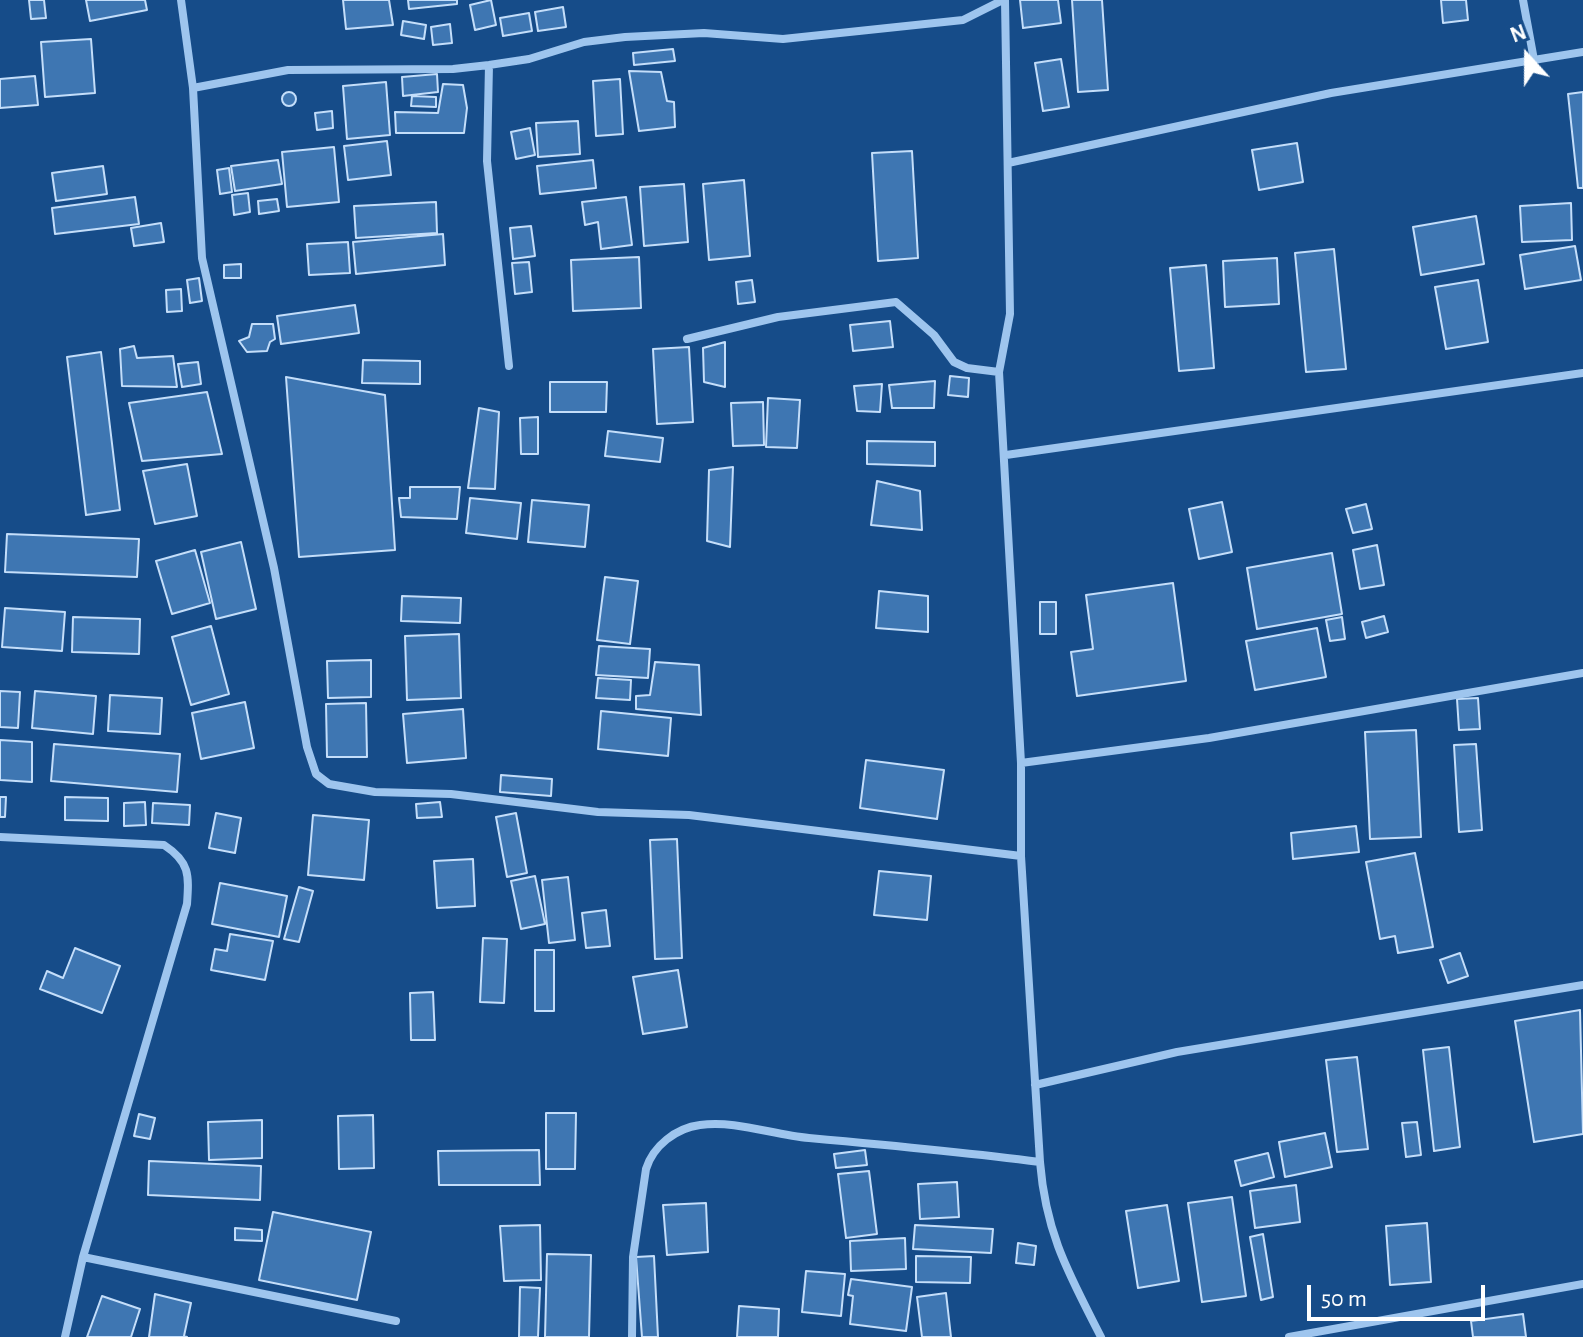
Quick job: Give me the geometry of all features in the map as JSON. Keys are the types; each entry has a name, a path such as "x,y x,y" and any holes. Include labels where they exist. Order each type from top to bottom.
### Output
{"street":[{"path":"181,0 193,88 202,258 274,568 307,747 316,774 329,784 375,792 451,794 598,812 689,815 1021,856"},
{"path":"193,88 288,70 453,69 489,65 529,59 584,42 625,37 704,33 783,39 963,20 1004,0 1010,314 999,372 1021,763 1021,856 1040,1162 1044,1201 1057,1250 1101,1337"},
{"path":"1523,0 1534,60"},
{"path":"1008,163 1331,93 1583,52"},
{"path":"489,65 487,161 509,366"},
{"path":"687,339 778,317 896,302 934,335 954,362 967,368 999,372"},
{"path":"1006,455 1583,373"},
{"path":"1021,763 1209,738 1583,673"},
{"path":"0,837 164,845 181,856 189,878 187,904 83,1257 65,1337"},
{"path":"1035,1085 1177,1052 1583,985"},
{"path":"632,1337 633,1257 646,1169 650,1156 670,1136 698,1125 719,1125 809,1138 903,1144 1040,1162"},
{"path":"83,1257 396,1321"},
{"path":"1289,1337 1583,1284"}],"building":[{"path":"29,0 44,0 46,18 31,19"},
{"path":"86,0 145,0 147,10 90,21"},
{"path":"343,0 389,0 393,25 346,29"},
{"path":"408,0 457,0 457,4 409,9"},
{"path":"491,0 496,25 475,30 470,5"},
{"path":"1020,0 1058,0 1061,23 1023,28"},
{"path":"1072,0 1102,0 1108,90 1078,92"},
{"path":"1441,0 1466,0 1468,20 1443,23"},
{"path":"563,7 566,27 538,31 535,12"},
{"path":"529,13 532,31 503,36 500,18"},
{"path":"403,21 426,25 424,39 401,35"},
{"path":"450,24 452,43 433,45 431,27"},
{"path":"91,39 95,93 45,97 41,42"},
{"path":"673,49 675,61 634,65 633,53"},
{"path":"1061,59 1069,107 1043,111 1035,63"},
{"path":"629,71 661,72 667,101 674,102 675,127 639,131"},
{"path":"437,74 438,92 403,96 402,77"},
{"path":"35,76 38,105 0,108 0,79"},
{"path":"620,79 623,134 596,136 593,81"},
{"path":"386,82 390,135 347,139 343,86"},
{"path":"443,84 463,85 467,108 464,133 396,133 395,112 438,113"},
{"path":"289,92 296,99 289,106 282,99"},
{"path":"1583,92 1583,188 1578,188 1568,94"},
{"path":"412,96 436,97 436,107 411,106"},
{"path":"332,111 333,128 317,130 315,113"},
{"path":"578,121 580,154 538,157 536,123"},
{"path":"530,128 535,155 516,159 511,132"},
{"path":"387,141 391,175 348,180 344,146"},
{"path":"1297,143 1303,182 1259,190 1252,150"},
{"path":"334,147 339,202 287,207 282,152"},
{"path":"912,151 918,258 878,261 872,153"},
{"path":"278,160 282,184 235,191 231,166"},
{"path":"593,160 596,188 540,194 537,166"},
{"path":"103,166 107,194 56,201 52,173"},
{"path":"229,168 232,192 220,194 217,170"},
{"path":"744,180 750,256 709,260 703,184"},
{"path":"684,184 688,242 644,246 640,187"},
{"path":"248,193 250,212 234,215 232,195"},
{"path":"135,197 139,224 55,234 52,208"},
{"path":"626,197 632,245 601,249 598,222 585,225 582,202"},
{"path":"277,199 279,211 259,214 258,201"},
{"path":"436,202 437,233 356,238 354,206"},
{"path":"1571,203 1572,240 1522,242 1520,206"},
{"path":"1476,216 1484,264 1421,275 1413,227"},
{"path":"161,223 164,242 134,246 131,228"},
{"path":"531,226 535,256 513,259 510,228"},
{"path":"443,234 445,265 356,274 353,242"},
{"path":"348,242 350,273 309,275 307,244"},
{"path":"1575,246 1581,280 1525,289 1520,255"},
{"path":"1334,249 1346,369 1306,372 1295,253"},
{"path":"639,257 641,308 573,311 571,260"},
{"path":"1277,258 1279,304 1225,307 1223,261"},
{"path":"529,262 532,292 515,294 512,263"},
{"path":"241,264 241,278 224,278 224,265"},
{"path":"1206,265 1214,368 1179,371 1170,268"},
{"path":"199,278 202,301 190,303 187,280"},
{"path":"752,280 755,302 738,304 736,282"},
{"path":"1478,280 1488,342 1446,349 1435,287"},
{"path":"181,289 182,311 167,312 166,290"},
{"path":"355,305 359,333 281,344 277,316"},
{"path":"890,321 893,347 853,351 850,325"},
{"path":"252,324 273,324 275,339 270,342 267,351 247,352 239,341 249,337"},
{"path":"725,342 725,387 704,382 703,348"},
{"path":"134,346 137,358 173,356 177,387 122,386 120,349"},
{"path":"689,347 693,422 657,424 653,349"},
{"path":"101,352 120,510 86,515 67,357"},
{"path":"363,360 420,361 420,384 362,383"},
{"path":"198,362 201,384 182,387 178,364"},
{"path":"950,376 969,378 968,397 948,395"},
{"path":"286,377 385,395 395,550 299,557"},
{"path":"935,381 934,408 892,408 889,385"},
{"path":"550,382 607,382 606,412 550,412"},
{"path":"882,384 880,412 857,411 854,386"},
{"path":"207,392 222,454 142,461 129,403"},
{"path":"768,398 800,400 797,448 766,447"},
{"path":"763,402 764,445 733,446 731,403"},
{"path":"479,408 499,412 495,489 468,488"},
{"path":"538,417 538,454 521,454 520,418"},
{"path":"608,431 663,438 660,462 605,456"},
{"path":"867,441 935,442 935,466 867,464"},
{"path":"187,464 197,516 155,524 143,471"},
{"path":"733,467 730,547 707,541 709,470"},
{"path":"877,481 920,491 922,530 871,525"},
{"path":"410,487 460,487 457,519 401,517 399,498 410,498"},
{"path":"470,498 521,503 517,539 466,533"},
{"path":"532,500 589,505 585,547 528,542"},
{"path":"1222,502 1232,552 1199,559 1189,509"},
{"path":"1366,504 1372,529 1353,533 1346,509"},
{"path":"7,534 139,539 137,577 5,572"},
{"path":"241,542 256,609 216,619 201,552"},
{"path":"1377,545 1384,585 1360,589 1353,550"},
{"path":"195,550 210,603 172,614 156,561"},
{"path":"1332,553 1342,614 1257,629 1247,568"},
{"path":"605,577 638,581 630,644 597,640"},
{"path":"1173,583 1186,681 1077,696 1071,652 1093,649 1086,595"},
{"path":"879,591 928,596 928,632 876,628"},
{"path":"402,596 461,598 460,623 401,621"},
{"path":"1040,602 1056,602 1056,634 1040,634"},
{"path":"5,608 65,612 62,651 2,647"},
{"path":"1384,616 1388,632 1366,638 1362,622"},
{"path":"73,617 140,619 139,654 72,652"},
{"path":"1342,617 1345,639 1330,641 1326,620"},
{"path":"211,626 229,694 191,705 172,637"},
{"path":"1317,628 1326,677 1255,690 1246,641"},
{"path":"459,634 461,698 407,700 405,636"},
{"path":"599,646 650,649 648,678 596,675"},
{"path":"371,660 371,697 328,698 327,661"},
{"path":"655,662 699,665 701,715 636,709 636,696 650,695"},
{"path":"598,678 631,680 630,700 596,698"},
{"path":"0,691 20,692 18,728 0,727"},
{"path":"35,691 96,696 93,734 32,728"},
{"path":"110,695 162,698 160,734 108,731"},
{"path":"1478,698 1480,729 1459,730 1457,699"},
{"path":"245,702 254,748 201,759 192,713"},
{"path":"366,703 367,757 327,757 326,704"},
{"path":"463,709 466,758 407,763 403,714"},
{"path":"601,711 671,718 668,756 598,749"},
{"path":"1416,730 1421,837 1370,839 1365,732"},
{"path":"0,740 32,742 32,782 0,780"},
{"path":"54,744 180,754 177,792 51,781"},
{"path":"1476,744 1482,830 1459,832 1454,745"},
{"path":"866,760 944,770 937,819 860,808"},
{"path":"501,775 552,779 551,796 500,792"},
{"path":"0,797 6,797 5,817 0,817"},
{"path":"65,797 108,798 108,821 65,820"},
{"path":"145,802 146,825 124,826 124,803"},
{"path":"440,802 442,817 417,818 416,804"},
{"path":"153,803 190,805 189,825 152,823"},
{"path":"216,813 241,818 235,853 209,848"},
{"path":"516,813 527,873 507,877 496,817"},
{"path":"313,815 369,820 364,880 308,875"},
{"path":"1356,826 1359,852 1293,859 1291,833"},
{"path":"677,839 682,958 655,959 650,840"},
{"path":"1415,853 1433,947 1398,953 1395,936 1380,939 1366,862"},
{"path":"473,859 475,906 437,908 434,861"},
{"path":"879,871 931,876 927,920 874,915"},
{"path":"535,876 545,924 521,929 511,881"},
{"path":"568,877 575,940 549,943 542,880"},
{"path":"220,883 287,896 279,937 212,924"},
{"path":"299,887 313,891 299,942 284,939"},
{"path":"606,910 610,946 586,948 582,913"},
{"path":"230,934 273,941 265,980 211,970 215,949 227,951"},
{"path":"483,938 507,939 504,1003 480,1002"},
{"path":"75,948 120,966 102,1013 40,989 47,971 63,978"},
{"path":"535,950 554,950 554,1011 535,1011"},
{"path":"1460,953 1468,976 1448,983 1440,960"},
{"path":"678,970 687,1027 643,1034 633,977"},
{"path":"433,992 435,1040 411,1040 410,993"},
{"path":"1580,1010 1583,1134 1534,1142 1515,1021"},
{"path":"1449,1047 1460,1147 1434,1151 1423,1050"},
{"path":"1357,1057 1368,1149 1337,1152 1326,1060"},
{"path":"546,1113 576,1113 575,1169 546,1169"},
{"path":"139,1114 155,1118 150,1139 134,1136"},
{"path":"373,1115 374,1168 339,1169 338,1116"},
{"path":"262,1120 262,1158 209,1160 208,1122"},
{"path":"1417,1122 1421,1155 1406,1157 1402,1123"},
{"path":"1325,1133 1332,1167 1285,1177 1279,1142"},
{"path":"539,1150 540,1185 439,1185 438,1151"},
{"path":"865,1150 867,1165 836,1168 834,1154"},
{"path":"1268,1153 1274,1177 1241,1186 1235,1161"},
{"path":"149,1161 261,1166 260,1200 148,1195"},
{"path":"869,1171 877,1234 846,1238 838,1174"},
{"path":"957,1182 959,1217 920,1219 918,1184"},
{"path":"1296,1185 1300,1222 1255,1228 1250,1191"},
{"path":"1232,1197 1246,1296 1202,1302 1188,1203"},
{"path":"706,1203 708,1252 667,1255 663,1205"},
{"path":"1167,1205 1179,1281 1138,1288 1126,1211"},
{"path":"273,1212 371,1232 357,1300 259,1280"},
{"path":"1427,1223 1431,1282 1390,1285 1386,1226"},
{"path":"540,1225 541,1280 504,1281 500,1226"},
{"path":"915,1225 993,1229 991,1253 913,1249"},
{"path":"235,1228 262,1230 262,1241 235,1240"},
{"path":"1263,1234 1273,1297 1261,1300 1250,1237"},
{"path":"905,1238 906,1269 851,1271 850,1241"},
{"path":"1018,1243 1036,1246 1034,1265 1016,1263"},
{"path":"547,1254 591,1255 589,1337 545,1337"},
{"path":"654,1256 658,1337 642,1337 636,1257"},
{"path":"916,1256 971,1257 970,1283 916,1282"},
{"path":"806,1271 845,1274 841,1316 802,1312"},
{"path":"851,1279 912,1287 906,1331 850,1324 853,1296 848,1295"},
{"path":"520,1287 540,1288 538,1337 519,1337"},
{"path":"946,1293 951,1337 922,1337 917,1297"},
{"path":"155,1294 191,1303 184,1336 187,1337 149,1337"},
{"path":"102,1296 140,1309 131,1337 87,1337"},
{"path":"739,1306 779,1309 778,1337 737,1337"},
{"path":"1523,1314 1526,1337 1473,1337 1471,1321"}]}
